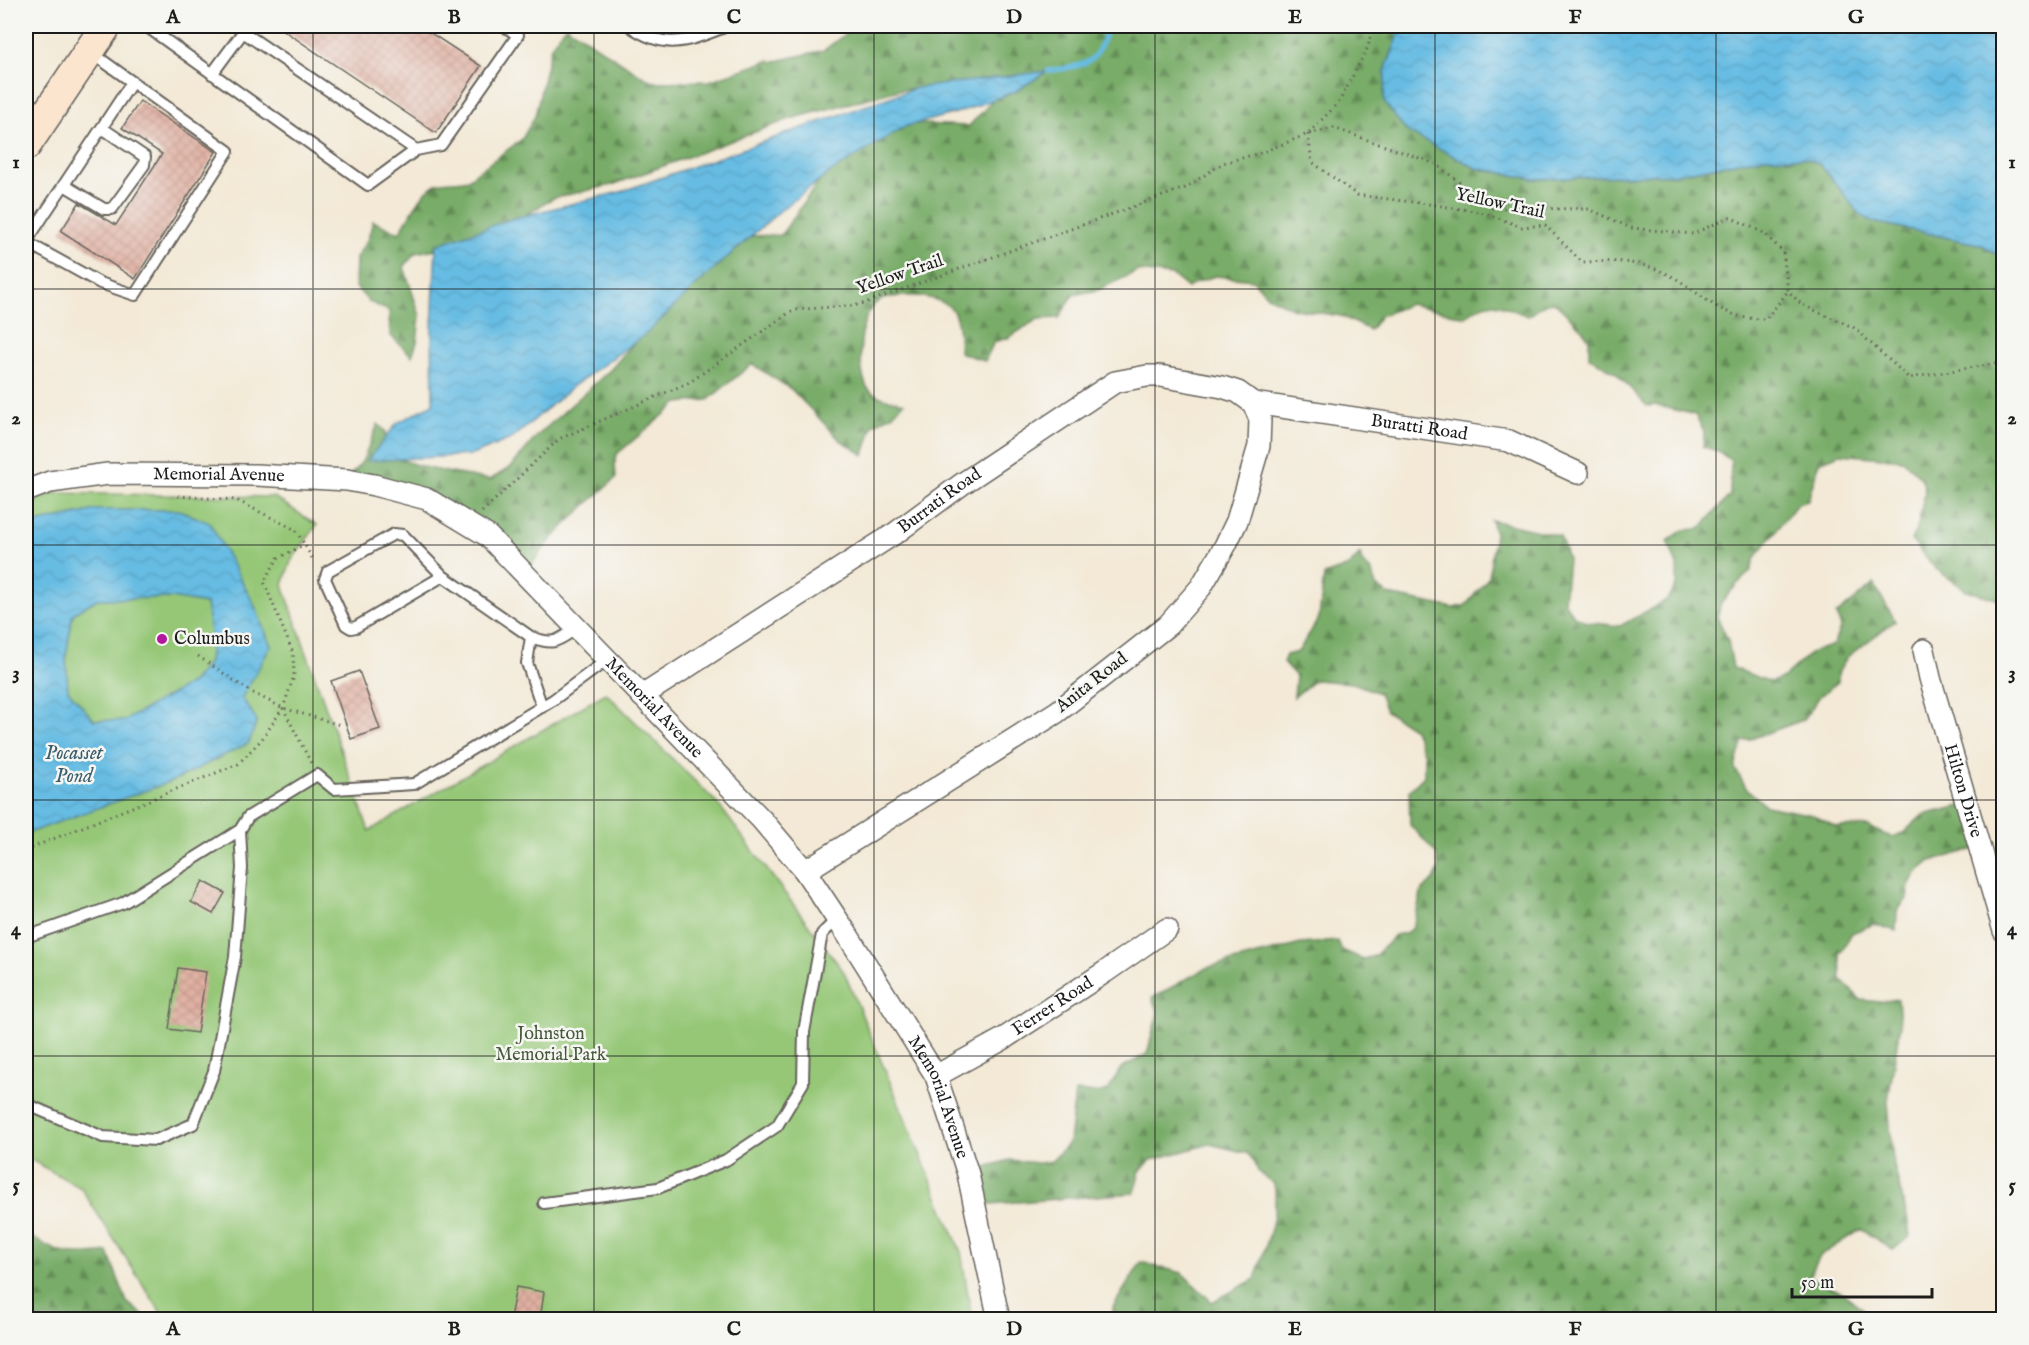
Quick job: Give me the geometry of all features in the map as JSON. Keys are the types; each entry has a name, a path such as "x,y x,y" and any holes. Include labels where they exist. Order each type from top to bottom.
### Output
{"main road":[{"path":"26,145 106,26"}],"street":[{"name":"Burrati Road","path":"642,696 897,532 962,484 1115,382 1147,375 1160,376 1238,392 1253,403"},
{"name":"Buratti Road","path":"1253,403 1509,441 1578,473"},
{"name":"Anita Road","path":"805,871 1057,712 1168,625 1201,587 1237,521 1259,446 1260,419 1253,403"},
{"name":"Memorial Avenue","path":"26,491 50,482 108,474 256,475 347,480 426,499 470,523 488,536 762,820 805,871 837,919 936,1076 968,1174 999,1320"},
{"name":"Hilton Drive","path":"1924,650 1930,678 2004,931"},
{"name":"Ferrer Road","path":"936,1076 1003,1039 1167,929"}],"lane":[{"path":"146,26 368,185 416,150 441,145 518,35 504,26"},
{"path":"630,26 659,41 692,40 727,26"},
{"path":"212,74 245,29 416,150"},
{"path":"89,51 228,151 135,295 100,283 26,242 132,82"},
{"path":"64,185 104,209 112,209 144,165 145,157 102,128"},
{"path":"443,576 351,628 346,625 325,579 328,571 394,534 403,535 443,576 531,637 545,642 555,641 577,628"},
{"path":"531,637 527,663 542,707"},
{"path":"26,938 123,903 240,830 248,817 317,776 334,789 414,784 542,707 608,660"},
{"path":"26,1104 103,1137 156,1140 193,1124 214,1071 235,957 242,868 240,830"},
{"path":"544,1203 658,1188 726,1160 777,1126 803,1083 804,1032 822,934 837,919"}],"path":[{"name":"Yellow Trail","path":"1308,134 1339,102 1368,47 1373,26"},
{"name":"Yellow Trail","path":"470,523 559,439 690,382 793,310 859,305 1185,188 1223,163 1260,153 1308,134 1334,128 1436,164 1492,208 1589,209 1631,228 1693,234 1730,217 1764,234 1783,252 1788,291 1766,319 1752,319 1729,313 1665,273 1638,263 1582,262 1545,225 1522,226 1485,213 1357,195 1312,162 1308,134"},
{"path":"1788,291 1802,305 1853,327 1909,378 2004,362"},
{"path":"167,495 236,500 296,530 312,558"},
{"path":"26,850 238,764 262,740 283,708 294,676 293,653 264,582 279,558 304,545"},
{"path":"198,657 251,692 283,708 340,725"},
{"path":"283,708 317,776"}],"green space":[{"path":"566,26 645,78 656,82 709,81 770,60 772,62 824,50 856,26 1402,26 1385,71 1386,82 1476,168 1534,179 1677,174 1765,157 1806,158 1820,164 1860,215 1874,222 1982,245 2003,258 2003,601 1966,590 1936,569 1911,540 1918,526 1925,490 1922,479 1903,460 1840,454 1819,462 1808,501 1797,504 1755,558 1750,572 1720,605 1718,619 1728,640 1733,668 1771,682 1783,678 1811,653 1833,645 1841,626 1836,615 1874,584 1895,621 1847,657 1838,673 1838,682 1820,696 1803,720 1742,742 1735,768 1746,788 1766,806 1813,815 1836,827 1867,826 1891,837 1903,833 1923,815 1966,805 1980,848 1931,861 1915,874 1909,886 1907,899 1897,911 1896,931 1874,924 1852,933 1840,954 1841,979 1861,1000 1881,1002 1898,999 1900,1025 1888,1101 1893,1162 1910,1236 1893,1250 1861,1229 1821,1255 1809,1277 1843,1293 1864,1310 1863,1319 1113,1320 1113,1307 1141,1262 1182,1273 1212,1302 1255,1279 1273,1220 1275,1196 1274,1184 1258,1172 1255,1162 1247,1153 1210,1144 1151,1160 1140,1171 1134,1193 978,1205 970,1171 1010,1160 1039,1163 1052,1161 1069,1142 1075,1092 1107,1092 1121,1068 1147,1054 1158,1012 1152,998 1206,968 1301,944 1338,941 1342,950 1363,959 1375,956 1395,935 1406,933 1413,927 1422,890 1434,880 1439,869 1436,853 1410,825 1409,791 1424,776 1424,755 1414,729 1386,711 1379,693 1353,683 1315,680 1294,697 1296,676 1283,662 1286,655 1298,652 1319,618 1324,575 1349,566 1360,554 1362,562 1372,572 1376,586 1389,595 1454,608 1466,605 1489,577 1495,533 1491,520 1560,536 1568,559 1564,602 1574,616 1587,622 1620,626 1667,600 1677,584 1677,566 1668,541 1683,530 1700,529 1730,495 1731,461 1718,451 1703,447 1704,431 1695,415 1655,405 1647,406 1616,373 1589,357 1589,339 1554,302 1546,303 1528,316 1502,306 1489,304 1474,310 1466,317 1410,304 1380,316 1370,330 1341,316 1294,309 1267,296 1253,280 1215,276 1188,288 1172,275 1138,271 1098,290 1073,295 1059,318 1038,319 1008,338 994,342 985,361 959,352 957,320 947,305 916,296 883,299 870,310 863,331 861,356 864,378 867,387 874,394 904,403 892,415 873,425 864,455 840,440 791,389 752,364 708,400 678,403 617,454 616,478 557,534 527,572 433,504 345,481 362,462 378,424 386,432 388,449 399,459 424,467 490,480 511,467 537,436 611,369 704,263 746,236 781,235 817,184 859,142 900,123 969,126 1003,89 948,85 899,90 790,119 612,185 553,198 501,230 458,245 415,253 404,267 420,316 417,342 412,356 390,335 389,311 369,302 355,286 356,258 368,239 373,221 399,233 421,198 432,186 441,182 468,179 522,139 535,116 551,46"},
{"name":"Johnston Memorial Park","path":"53,493 274,497 317,525 291,561 283,585 369,831 606,693 718,804 844,972 961,1252 972,1319 165,1319 81,1188 26,1157 26,505"},
{"path":"26,1233 64,1253 108,1252 127,1302 148,1319 26,1319"}],"water":[{"path":"1402,26 2003,26 2003,258 1982,245 1874,222 1860,215 1820,164 1806,158 1765,157 1677,174 1534,179 1476,168 1406,131 1384,102 1385,71"},
{"path":"1048,71 1016,91 963,111 904,127 831,172 781,210 706,276 647,333 571,388 513,438 472,455 367,461 397,423 433,404 432,329 436,245 514,218 620,192 916,88"},
{"name":"Pocasset Pond","path":"96,510 179,510 210,523 254,604 271,646 242,698 257,720 249,743 175,780 26,834 26,525","holes":["171,598 206,604 211,640 209,662 193,682 124,721 94,720 68,690 66,656 73,614 97,599"]}],"building":[{"path":"277,26 420,26 481,66 436,133"},
{"path":"140,101 216,152 135,279 61,231 79,203 116,225 162,154 122,128"},
{"path":"359,671 380,729 351,739 331,681"},
{"path":"203,881 225,893 213,914 191,902"},
{"path":"178,968 206,972 197,1033 169,1029"},
{"path":"516,1287 544,1292 540,1320 510,1318"}],"waterway":[{"path":"1048,71 1081,65 1088,61 1099,49 1107,26"}],"place":[{"name":"Columbus","path":"162,639"}]}
